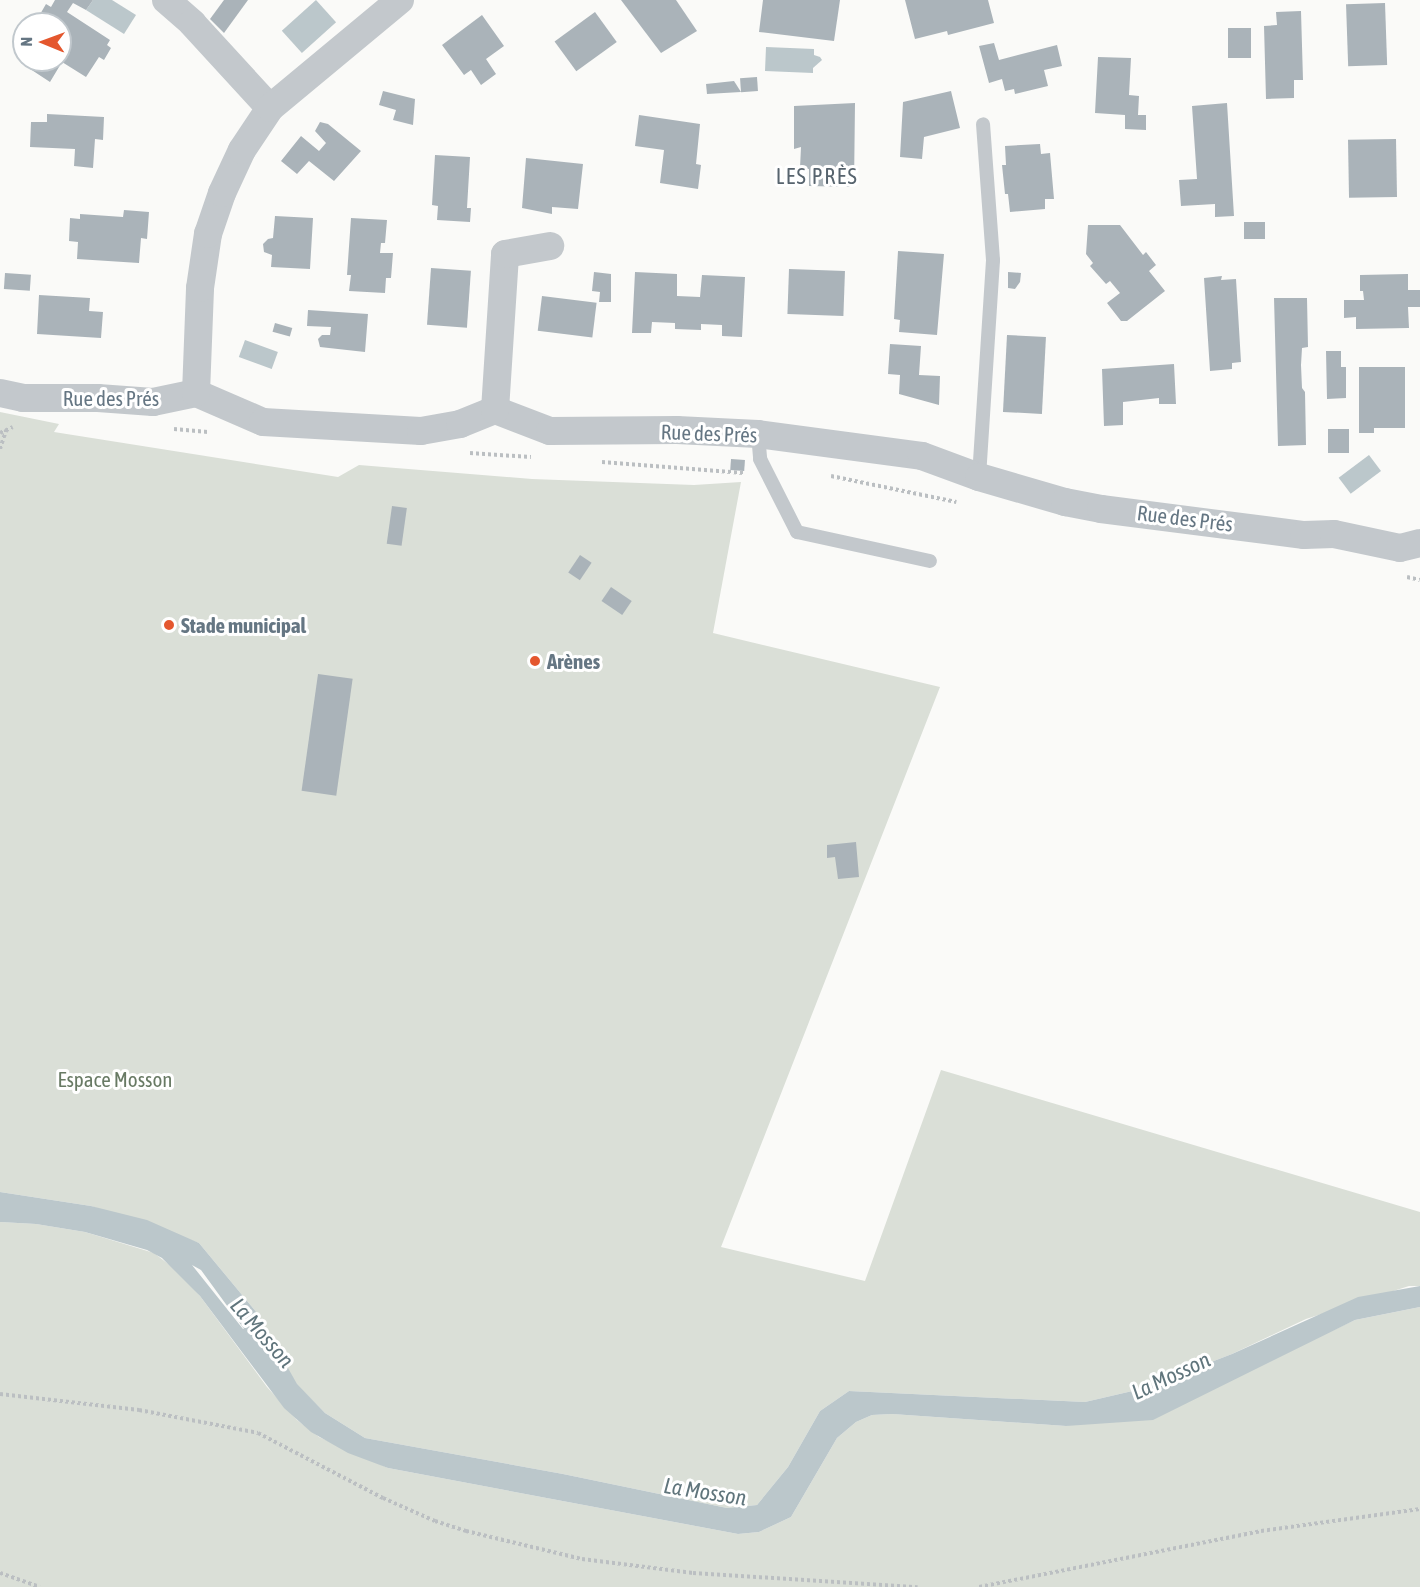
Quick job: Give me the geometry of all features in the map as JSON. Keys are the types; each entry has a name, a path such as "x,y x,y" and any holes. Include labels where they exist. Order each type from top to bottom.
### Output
{"street":[{"path":"166,0 192,23 270,108"},
{"path":"400,0 270,108 242,150 222,193 208,234 200,288 196,393 263,422 421,431 460,424 495,410 506,254 550,246"},
{"name":"Rue des Prés","path":"0,393 23,398 98,398 153,402 196,393"},
{"name":"Rue des Prés","path":"495,410 550,431 677,430 759,434 922,456 979,477 1065,502 1101,509 1304,535 1334,534 1400,548 1420,543"}],"lane":[{"path":"979,477 993,260 983,124"},
{"path":"759,434 759,459 797,532 930,561"}],"path":[{"path":"0,433 20,423"},
{"path":"162,428 210,432"},
{"path":"0,449 7,430"},
{"path":"466,452 532,457"},
{"path":"598,462 747,474 764,469"},
{"path":"828,475 959,502"},
{"path":"1401,576 1420,580"},
{"path":"0,1394 139,1410 258,1433 383,1498 435,1521 466,1532 582,1559 681,1572 918,1587"},
{"path":"979,1587 1260,1531 1420,1509"},
{"path":"0,1573 40,1587"}],"green space":[{"name":"Espace Mosson","path":"0,412 59,424 54,432 338,477 359,465 532,479 694,485 741,482 713,633 940,687 721,1247 865,1281 941,1070 1420,1212 1420,1286 1409,1286 1306,1319 1232,1354 1141,1389 1085,1402 849,1391 820,1411 788,1467 757,1505 727,1508 563,1474 365,1438 325,1413 296,1384 257,1313 199,1243 91,1206 0,1192"},
{"path":"0,1222 36,1224 85,1232 154,1253 180,1273 200,1296 267,1387 297,1420 319,1437 388,1468 738,1534 759,1532 791,1517 837,1438 856,1422 872,1415 892,1414 1066,1426 1278,1356 1355,1320 1420,1307 1420,1587 0,1587"}],"water":[{"path":"93,0 112,0 136,15 124,34 86,10"},
{"path":"316,0 336,22 302,53 282,31"},
{"path":"766,47 814,49 814,55 822,60 813,68 813,73 765,71"},
{"path":"245,340 278,352 272,369 239,357"},
{"path":"1369,455 1381,471 1351,494 1339,478"},
{"name":"La Mosson","path":"0,1192 91,1206 147,1220 199,1243 257,1313 297,1384 325,1413 365,1438 563,1474 727,1508 757,1505 788,1467 820,1411 849,1391 1085,1402 1141,1389 1232,1354 1358,1297 1420,1286 1420,1307 1355,1320 1153,1420 1066,1426 892,1414 872,1415 856,1422 837,1438 791,1517 759,1532 738,1534 388,1468 348,1453 311,1432 284,1408 200,1296 162,1258 147,1250 85,1232 36,1224 0,1222","holes":["192,1265 201,1270 244,1329"]}],"building":[{"path":"55,0 93,0 86,10 73,3 67,12 41,12 46,4 51,7"},
{"path":"224,0 248,0 224,33 210,19"},
{"path":"621,0 676,0 697,31 661,53"},
{"path":"763,0 840,0 834,41 759,32"},
{"path":"905,0 988,0 994,23 948,35 947,31 915,39"},
{"path":"1385,3 1387,65 1348,66 1346,4"},
{"path":"1301,11 1303,80 1294,80 1294,98 1266,99 1264,26 1277,25 1276,12"},
{"path":"595,12 617,42 576,71 555,41"},
{"path":"72,15 110,40 107,45 111,48 104,60 99,57 86,77 72,68"},
{"path":"482,15 504,46 486,59 496,74 481,85 471,70 464,75 442,45"},
{"path":"1228,28 1251,28 1251,58 1228,58"},
{"path":"994,43 999,60 1057,45 1062,66 1044,70 1048,86 1015,94 1014,89 1005,91 1002,79 989,83 979,46"},
{"path":"1098,57 1131,58 1129,95 1139,96 1138,115 1146,115 1146,130 1125,129 1125,115 1095,113"},
{"path":"35,72 56,72 50,82"},
{"path":"757,77 758,91 741,92 740,78"},
{"path":"734,81 741,92 707,94 706,84"},
{"path":"383,91 415,99 413,125 393,120 396,110 379,105"},
{"path":"951,91 960,128 924,137 922,159 900,157 903,102"},
{"path":"855,103 854,187 809,186 809,169 800,168 801,147 794,149 794,106"},
{"path":"1227,103 1234,216 1215,217 1215,204 1181,206 1179,180 1197,179 1192,106"},
{"path":"47,114 104,117 103,140 95,139 93,168 74,166 75,149 30,147 31,122 47,122"},
{"path":"639,115 700,124 696,164 701,165 698,189 660,183 664,150 635,146"},
{"path":"320,122 328,124 361,151 334,181 309,161 297,174 281,161 301,136 319,151 326,143 315,131"},
{"path":"1396,139 1397,197 1349,198 1348,140"},
{"path":"1040,144 1041,154 1050,153 1054,199 1045,199 1045,209 1010,212 1008,194 1005,194 1002,165 1006,165 1005,146"},
{"path":"435,155 470,157 467,208 471,208 470,222 437,220 438,206 432,205"},
{"path":"526,158 583,164 578,209 552,207 552,214 522,208"},
{"path":"124,210 149,212 147,239 141,238 139,263 77,259 78,242 69,241 70,218 80,219 80,214 123,217"},
{"path":"275,216 313,218 310,269 271,267 272,255 264,252 263,244 273,238"},
{"path":"351,218 387,220 385,243 381,243 380,253 393,253 391,278 386,278 385,293 349,291 351,275 347,275"},
{"path":"1244,222 1265,222 1265,239 1244,239"},
{"path":"1088,225 1120,225 1143,255 1146,252 1156,265 1149,271 1165,291 1127,321 1121,321 1107,303 1120,293 1110,281 1106,284 1090,266 1093,263 1086,254"},
{"path":"898,251 944,254 937,335 899,332 900,320 894,319"},
{"path":"431,268 471,271 467,328 427,325"},
{"path":"789,269 845,271 843,316 787,314"},
{"path":"594,272 611,274 611,302 599,302 600,292 592,291"},
{"path":"635,272 677,274 677,296 700,297 702,275 745,277 742,337 722,336 722,325 701,324 701,330 675,329 675,323 652,322 651,333 632,333"},
{"path":"1008,272 1021,273 1020,282 1015,289 1008,288"},
{"path":"5,273 31,275 30,291 4,289"},
{"path":"1408,274 1408,290 1420,290 1420,307 1408,307 1409,328 1356,329 1356,317 1344,318 1344,300 1364,300 1363,291 1360,291 1360,275"},
{"path":"1222,276 1221,280 1236,279 1241,362 1232,363 1232,369 1210,371 1204,278"},
{"path":"39,295 90,298 89,311 103,312 101,338 37,334"},
{"path":"542,296 597,303 592,337 538,331"},
{"path":"1274,298 1307,298 1308,347 1302,348 1301,365 1302,388 1305,392 1306,445 1278,446"},
{"path":"308,310 368,314 365,352 320,347 318,339 322,335 330,335 331,327 307,326"},
{"path":"275,323 292,328 290,337 273,332"},
{"path":"1007,335 1046,337 1042,414 1003,412"},
{"path":"890,344 921,346 919,375 940,376 939,405 899,394 900,375 888,374"},
{"path":"1326,351 1341,351 1341,367 1346,367 1346,398 1327,399"},
{"path":"1174,364 1176,404 1159,404 1159,398 1123,402 1123,425 1104,426 1102,369"},
{"path":"1359,367 1405,367 1405,428 1374,428 1374,433 1359,433"},
{"path":"1328,429 1349,429 1349,453 1328,453"},
{"path":"731,459 745,460 744,471 730,470"},
{"path":"392,506 407,508 402,546 387,544"},
{"path":"580,555 592,563 580,580 568,572"},
{"path":"611,587 632,601 622,615 601,601"},
{"path":"318,674 353,679 336,796 302,791"},
{"path":"856,842 859,877 838,879 835,857 827,858 827,845"}],"place":[{"name":"Stade municipal","path":"169,625"},
{"name":"Arènes","path":"535,661"}],"district":[{"name":"LES PRÈS","path":"817,177"}]}
